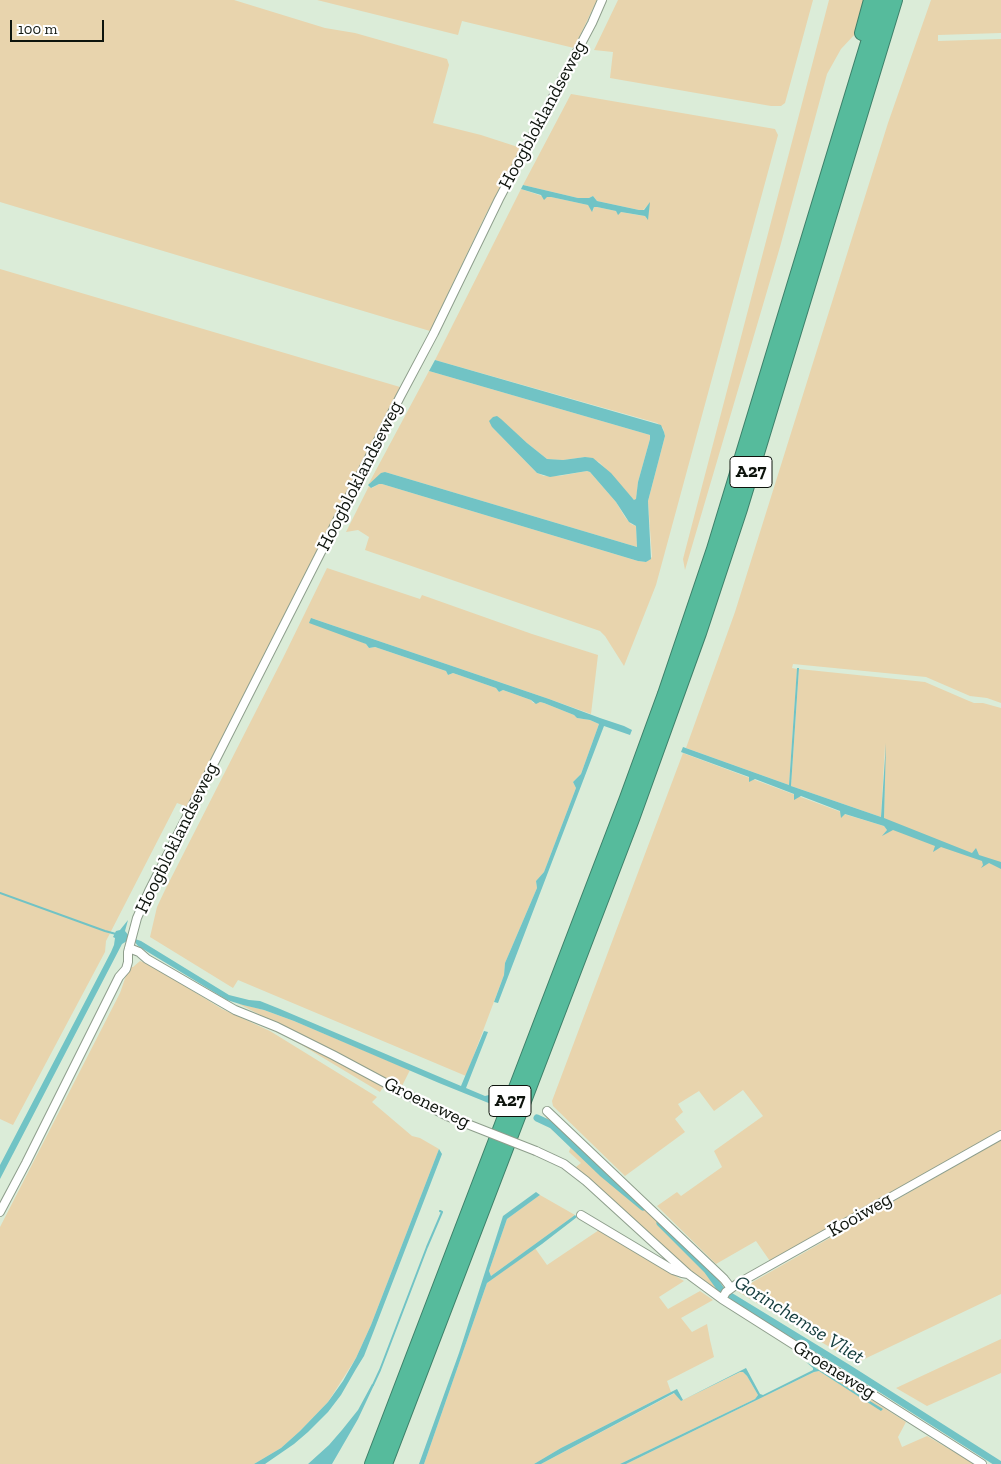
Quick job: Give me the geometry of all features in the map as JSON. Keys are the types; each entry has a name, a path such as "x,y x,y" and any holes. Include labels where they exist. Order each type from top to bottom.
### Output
{"highway":[{"name":"A27","path":"825,184 871,0"},
{"name":"A27","path":"372,1464 665,694 717,539 882,0"},
{"name":"A27","path":"384,1464 632,819 696,642 740,509 895,0"},
{"name":"A27","path":"878,56 903,0"}],"street":[{"name":"Hoogbloklandseweg","path":"0,1212 119,977 128,965 130,946 137,918 149,891 329,535 434,334 499,199 592,24 602,0"},
{"name":"Groeneweg","path":"130,946 147,959 235,1010 293,1035 447,1116 564,1164 586,1181 688,1274 726,1294 982,1464"},
{"name":"Groeneweg","path":"547,1111 716,1272 726,1294"},
{"name":"Kooiweg","path":"726,1294 1001,1135"},
{"name":"Groeneweg","path":"581,1215 673,1270 682,1274 688,1274"}],"shaded area":[{"path":"0,0 234,0 325,28 355,33 447,59 449,65 433,123 481,135 521,148 486,214 430,331 0,202"},
{"path":"317,0 597,0 574,48 462,21 458,35"},
{"path":"618,0 813,0 785,103 781,106 771,106 610,78 613,52 594,50"},
{"path":"829,0 865,0 856,33 841,49 827,74 780,247 685,570 683,559"},
{"path":"931,0 1001,0 1001,33 938,35 938,41 1001,39 1001,703 987,698 970,696 926,677 793,664 792,668 797,669 789,785 686,748 735,612 888,123"},
{"path":"571,94 775,129 778,135 656,585 624,666 600,631 365,550 369,537 358,530 346,532 369,486 372,488 382,484 638,561 646,562 652,557 648,501 665,436 663,428 657,423 435,360 521,189 542,196 588,205 593,211 594,207 597,207 616,211 618,214 621,212 645,216 647,219 649,204 643,210 639,210 597,201 593,196 578,198 523,185"},
{"path":"0,269 400,387 188,807 177,803 106,941 105,952 13,1125 0,1119"},
{"path":"429,371 650,435 638,482 636,500 634,500 599,462 585,457 563,460 547,459 500,419 492,427 537,473 544,476 559,476 590,472 616,502 625,517 631,524 636,526 637,547 385,472 368,485"},
{"path":"327,568 420,599 422,595 598,655 591,714 311,618 366,644 369,648 375,647 446,671 448,675 453,673 496,688 499,692 503,690 531,700 533,703 544,703 577,718 599,724 581,774 573,782 576,788 544,872 536,881 537,888 505,963 504,975 466,1076 238,980 233,988 150,937 157,907 165,890"},
{"path":"799,669 925,682 974,703 983,703 1001,708 1001,1133 772,1264 756,1241 716,1264 657,1206 677,1192 681,1196 722,1167 714,1151 763,1116 743,1090 714,1111 699,1091 678,1104 683,1112 675,1119 685,1132 625,1176 553,1106 552,1101 683,753 841,812 841,817 844,814 884,826 887,830 885,833 893,827 884,823 885,744 881,817 791,786"},
{"path":"140,961 151,965 222,1009 270,1031 377,1097 372,1102 412,1136 420,1138 439,1149 371,1325 356,1358 328,1402 281,1448 254,1464 0,1464 0,1227 120,993 129,967 133,967"},
{"path":"237,1003 294,1021 410,1070 401,1088"},
{"path":"286,1034 384,1086 380,1092"},
{"path":"548,1114 726,1286 721,1295 702,1282 576,1167 581,1163 569,1152 571,1146 544,1123"},
{"path":"1001,1140 1001,1294 856,1363 737,1291"},
{"path":"540,1195 575,1215 491,1276 489,1271 507,1219"},
{"path":"599,1230 684,1281 659,1297 668,1309 700,1291 713,1300 681,1318 692,1332 707,1324 714,1357 667,1381 671,1392 561,1448 534,1464 424,1464 487,1283 535,1248 547,1265"},
{"path":"1001,1339 1001,1373 927,1406 896,1388"},
{"path":"820,1367 906,1422 898,1437 902,1447 927,1436 975,1464 626,1464 814,1372 819,1371 837,1380 817,1369"},
{"path":"740,1372 747,1376 758,1395 755,1399 620,1464 541,1464 675,1393 681,1401"}],"water":[{"path":"523,185 578,198 593,196 597,201 639,210 644,210 650,202 648,220 645,216 621,212 618,215 616,211 597,207 594,207 592,212 588,205 551,197 547,197 544,200 541,195 521,189"},
{"path":"435,360 661,425 665,436 648,501 651,559 646,562 638,561 382,484 371,488 368,485 381,473 385,472 637,547 636,526 629,522 616,502 590,472 550,477 537,473 492,427 489,421 497,416 547,459 593,458 611,473 634,500 636,499 638,482 650,435 429,371"},
{"path":"311,618 549,699 632,730 630,735 604,726 498,1003 494,1002 504,975 505,963 537,888 536,881 544,872 576,788 573,782 581,774 599,724 577,718 544,703 536,704 531,700 503,690 499,692 496,688 453,673 448,675 446,671 375,647 369,648 366,644 309,623"},
{"path":"797,668 799,668 791,786 881,817 886,743 884,818 972,853 976,848 979,855 1001,862 1001,869 989,863 981,868 983,865 982,861 941,847 933,852 935,846 893,830 882,836 887,830 884,826 845,814 841,818 840,811 801,796 794,800 794,794 755,779 749,782 749,777 681,752 683,747 789,785"},
{"path":"128,920 125,931 129,936 127,941 122,944 0,1179 0,1165 111,952 115,938 113,937 116,931 120,930"},
{"path":"135,939 229,995 260,1001 461,1086 484,1031 488,1032 466,1088 485,1096 494,1097 491,1104 294,1021 264,1010 227,1000 138,946 134,941"},
{"path":"439,1149 442,1154 364,1356 341,1395 328,1412 308,1432 265,1464 254,1464 281,1448 300,1431 328,1402 343,1381 371,1325"},
{"path":"536,1192 540,1195 507,1219 489,1271 491,1276 575,1215 577,1217 487,1283 424,1464 419,1464 459,1353 503,1216"},
{"path":"806,1362 883,1409 881,1411 819,1371 814,1372 626,1464 620,1464 755,1399 758,1395 747,1376 740,1372 681,1401 674,1393 541,1464 534,1464 561,1448 677,1389 683,1400 746,1368 760,1394 763,1395 813,1370"},
{"path":"372,1384 374,1385 358,1419 332,1464 308,1464 329,1445 358,1410"}],"waterway":[{"path":"0,893 116,934"},
{"name":"Gorinchemse Vliet","path":"537,1118 552,1125 602,1173 643,1207"},
{"path":"373,1385 442,1212 440,1211"},
{"name":"Gorinchemse Vliet","path":"660,1223 707,1270 722,1291 999,1464"}]}
